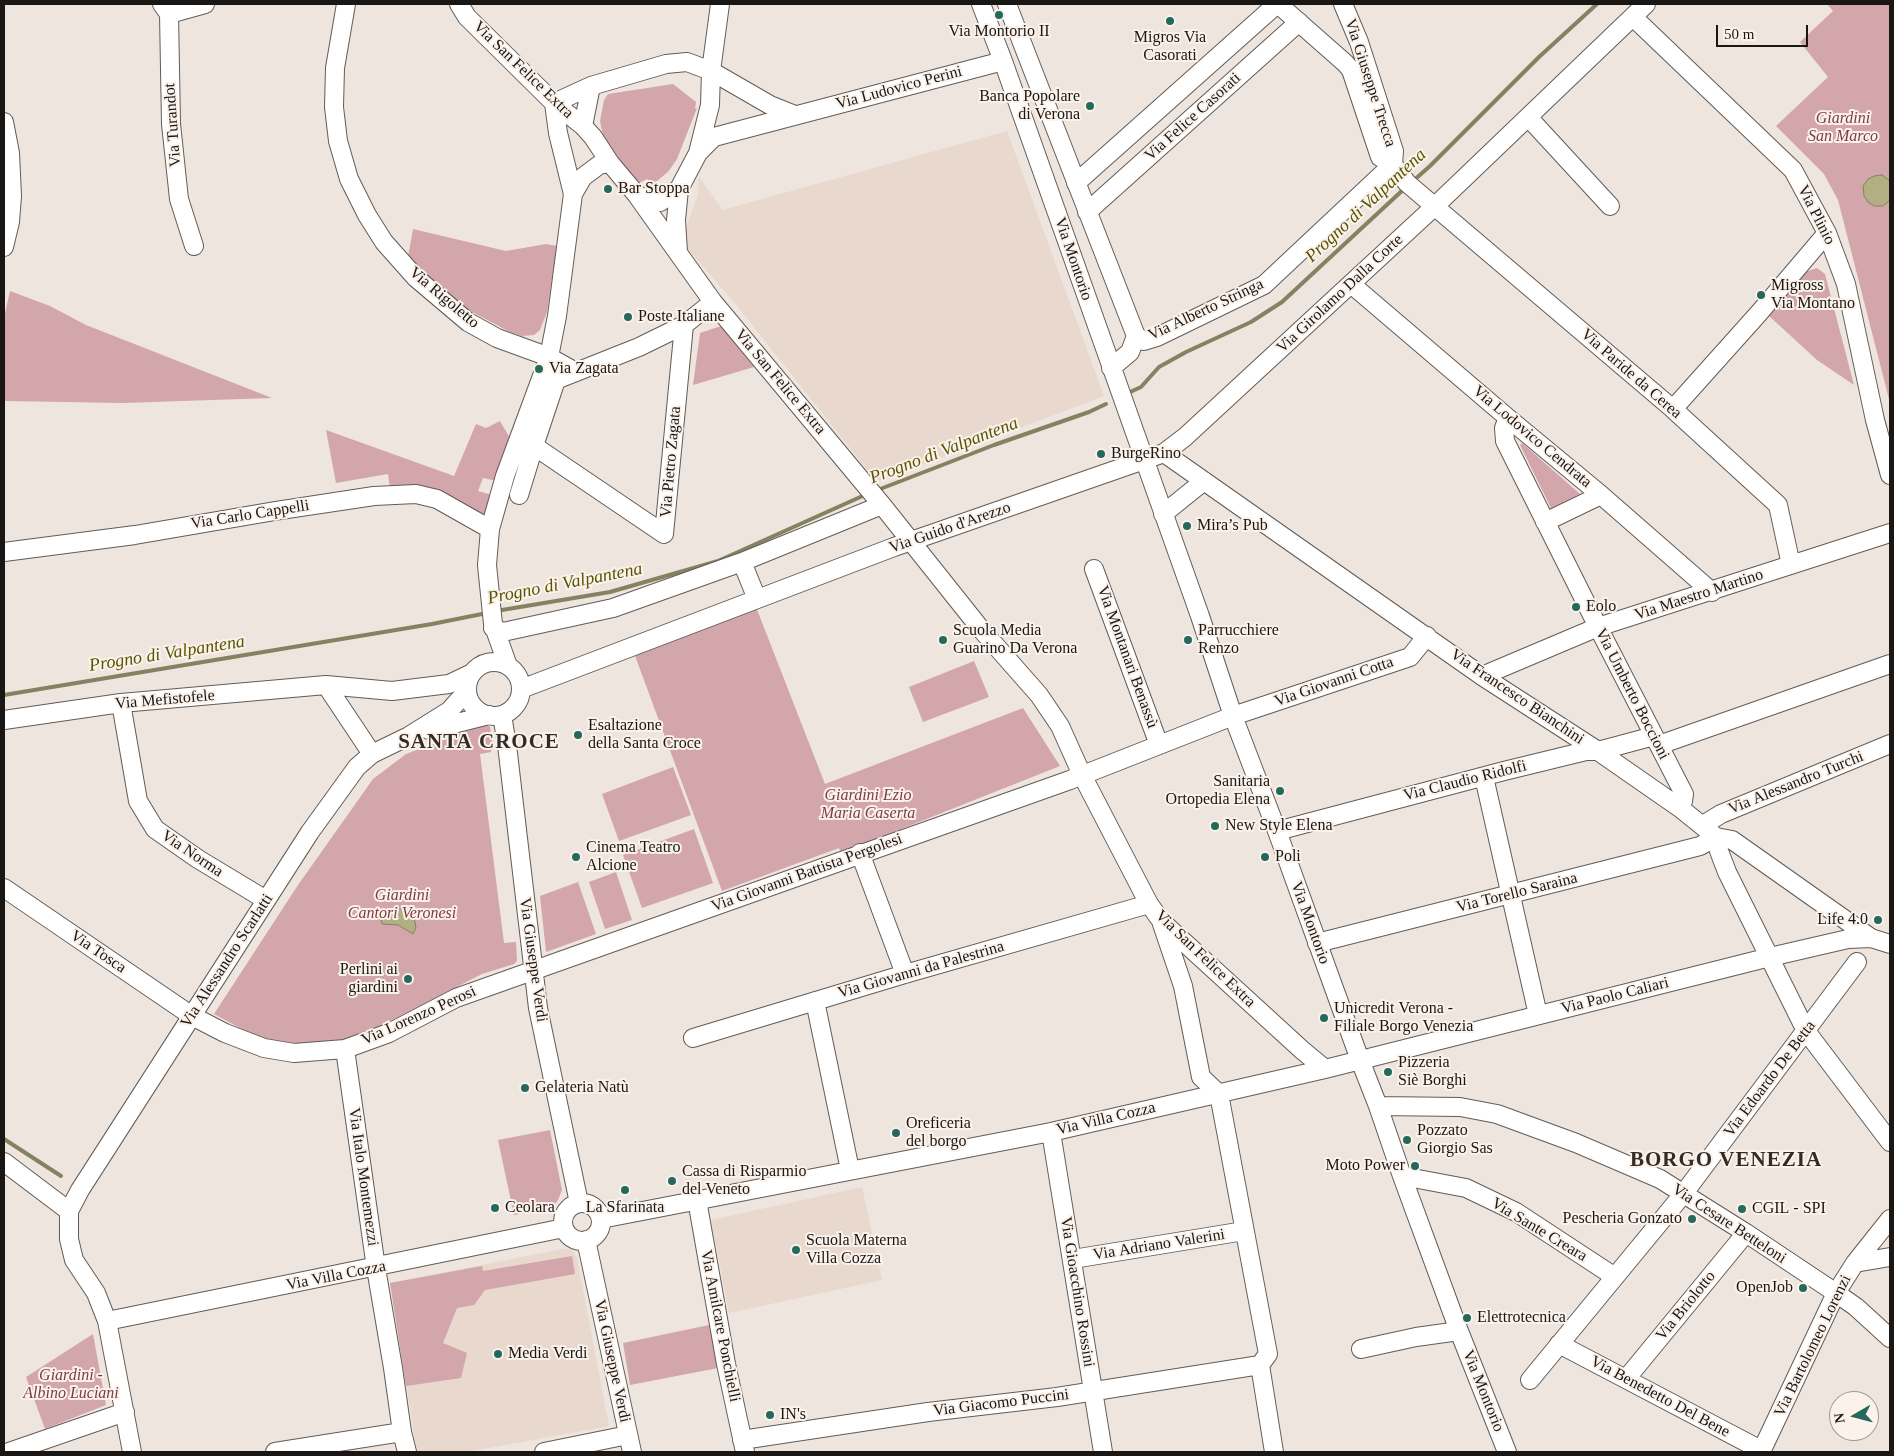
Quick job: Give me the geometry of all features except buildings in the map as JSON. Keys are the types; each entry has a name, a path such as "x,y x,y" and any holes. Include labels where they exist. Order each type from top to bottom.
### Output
{"street":[{"path":"165,9 206,4"},
{"name":"Via Rigoletto","path":"346,4 336,68 334,107 338,141 349,179 367,215 384,242 416,278 468,322 497,338 549,357"},
{"name":"Via San Felice Extra","path":"459,4 467,17 554,103 583,126 636,194 713,302 881,503 980,628 1039,695 1060,726 1082,775 1149,904 1162,922 1302,1050 1326,1069"},
{"path":"678,253 676,220 679,189 698,153 710,104 711,70 720,4"},
{"name":"Via Montorio","path":"981,4 1003,61 1200,616 1233,716 1277,831 1459,1331 1507,1452"},
{"name":"Via Montorio","path":"1007,4 1136,336"},
{"name":"Via Felice Casorati","path":"1076,183 1278,4"},
{"name":"Via Giuseppe Trecca","path":"1278,4 1351,70 1380,157 1393,164 1408,183 1434,207"},
{"name":"Via Giuseppe Trecca","path":"1343,4 1359,42 1394,151 1393,164"},
{"name":"Via Girolamo Dalla Corte","path":"1144,460 1164,453 1186,437 1434,207 1646,4"},
{"name":"Via Turandot","path":"165,9 171,115 179,199 194,246"},
{"name":"Via Plinio","path":"1633,18 1793,170 1827,233 1846,284 1882,419 1890,475"},
{"name":"Via Felice Casorati","path":"1087,212 1299,22"},
{"name":"Via Ludovico Perini","path":"698,153 714,137 1003,61"},
{"path":"574,194 558,134 554,103 590,86 666,64 687,62 711,70 770,105 795,115"},
{"path":"583,126 590,86"},
{"path":"1528,117 1610,206"},
{"path":"4,122 10,153 12,196 10,222 4,247"},
{"path":"508,666 493,626 487,565 490,529 505,476 549,357 558,316 574,194 583,177 599,165 610,163"},
{"name":"Via Alberto Stringa","path":"1111,368 1130,352 1136,336 1144,341 1156,337 1264,285 1393,164"},
{"path":"636,194 647,200 660,202 679,189"},
{"name":"Via Paride da Cerea","path":"1434,207 1673,409 1778,505 1791,566"},
{"path":"1673,409 1759,313 1827,233"},
{"name":"Via Lodovico Cendrata","path":"1351,284 1712,592"},
{"path":"556,380 639,346 684,325 713,302"},
{"name":"Via Pietro Zagata","path":"534,446 664,534 684,325"},
{"path":"549,357 576,372"},
{"path":"519,495 556,380 549,357"},
{"name":"Via Umberto Boccioni","path":"1508,418 1504,428 1505,441 1684,794 1684,801 1680,808"},
{"name":"Via Francesco Bianchini","path":"1164,453 1428,636 1482,676 1598,751 1680,808 1716,837 1732,840 1871,938"},
{"name":"Via Guido d'Arezzo","path":"521,689 910,541 1144,460"},
{"path":"1163,514 1204,481"},
{"name":"Via Carlo Cappelli","path":"4,552 135,536 214,521 374,496 408,494 437,499 490,529"},
{"path":"1545,522 1600,495"},
{"path":"493,626 503,632 613,608 742,562 881,503"},
{"name":"Via Maestro Martino","path":"1482,676 1598,627 1712,592 1890,533"},
{"path":"742,562 757,599"},
{"name":"Via Montanari Benassù","path":"1094,568 1159,745"},
{"path":"476,669 494,662 508,666 515,672 520,680 521,689 516,705 510,711 496,715 481,712 469,700 467,691 467,685 476,669 493,626"},
{"name":"Via Giovanni Cotta","path":"1233,716 1410,657 1428,636"},
{"name":"Via Claudio Ridolfi","path":"1277,831 1586,751 1598,751 1656,741 1890,664"},
{"name":"Via Mefistofele","path":"4,720 121,703 326,685 392,691 449,684 476,669"},
{"path":"326,685 372,754"},
{"name":"Via Alessandro Scarlatti","path":"69,1211 80,1190 310,832 357,768 372,754 409,736 449,711 467,691"},
{"name":"Via Norma","path":"121,703 138,801 155,829 198,859 266,900"},
{"name":"Via Alessandro Scarlatti","path":"409,736 453,723 496,715"},
{"name":"Via Giuseppe Verdi","path":"496,715 508,745 532,971 538,1008 579,1203"},
{"path":"1082,775 1233,716"},
{"name":"Via Alessandro Turchi","path":"1702,825 1722,814 1889,750"},
{"name":"Via Giovanni Battista Pergolesi","path":"532,971 1082,775"},
{"path":"1484,777 1538,1015"},
{"path":"1716,837 1727,872 1806,1030 1890,1142"},
{"name":"Via Torello Saraina","path":"1317,943 1700,846 1716,837"},
{"path":"860,853 905,974"},
{"name":"Via Tosca","path":"4,888 192,1016"},
{"name":"Via Giovanni da Palestrina","path":"693,1038 905,974 1149,904"},
{"path":"1162,922 1183,986 1201,1077 1219,1094"},
{"path":"1871,938 1890,944"},
{"name":"Via Paolo Caliari","path":"1360,1060 1770,957 1848,939 1871,938"},
{"path":"1183,986 1190,958 1195,952"},
{"name":"Via Edoardo De Betta","path":"1530,1380 1684,1193 1857,962"},
{"name":"Via Lorenzo Perosi","path":"192,1016 225,1033 264,1048 294,1053 345,1049 389,1033 456,998 532,971"},
{"path":"815,1001 850,1170"},
{"name":"Via Italo Montemezzi","path":"345,1049 376,1268 402,1432 407,1452"},
{"name":"Via Villa Cozza","path":"600,1219 1051,1132 1360,1060"},
{"name":"Via Adriano Valerini","path":"1219,1094 1268,1354 1260,1365 1274,1452"},
{"name":"Via Cesare Betteloni","path":"1378,1106 1460,1107 1497,1114 1593,1150 1660,1179 1836,1293 1856,1307 1890,1338"},
{"name":"Via Gioacchino Rossini","path":"1051,1132 1103,1452"},
{"path":"4,1162 69,1211 69,1239 74,1260 96,1294 108,1321 132,1452"},
{"name":"Via Sante Creara","path":"1402,1176 1466,1188 1516,1212 1615,1277"},
{"name":"Via Amilcare Ponchielli","path":"697,1200 743,1446"},
{"path":"579,1203 584,1203 597,1210 600,1219 599,1230 586,1240 573,1238 564,1228 564,1215 579,1203"},
{"name":"Via Bartolomeo Lorenzi","path":"1761,1451 1836,1293 1856,1263 1890,1219"},
{"name":"Via Villa Cozza","path":"108,1321 376,1268 564,1228"},
{"name":"Via Adriano Valerini","path":"1073,1259 1244,1231"},
{"name":"Via Briolotto","path":"1626,1380 1746,1233"},
{"name":"Via Giuseppe Verdi","path":"586,1240 632,1452"},
{"path":"1856,1263 1890,1257"},
{"name":"Via Montorio","path":"1361,1349 1416,1337 1459,1331"},
{"name":"Via Benedetto Del Bene","path":"1559,1344 1761,1451"},
{"name":"Via Giacomo Puccini","path":"743,1446 928,1412 1092,1392 1260,1365"},
{"path":"9,1452 125,1412"},
{"path":"275,1452 402,1432"},
{"path":"544,1452 628,1435"}],"shaded area":[{"path":"1007,131 1104,396 877,482 733,301 681,241 698,195 699,177 723,210"},
{"path":"1882,175 1890,181 1890,200 1883,206 1874,206 1864,196 1863,186 1868,179"},
{"path":"401,908 408,910 414,917 416,928 413,934 398,925 382,924 381,920 390,910"},
{"name":"Scuola Materna Villa Cozza","path":"862,1187 882,1280 729,1313 711,1220"},
{"name":"Media Verdi","path":"570,1249 577,1258 609,1426 467,1452 417,1452 390,1283"}],"green space":[{"name":"Giardini San Marco","path":"1827,4 1890,4 1890,403 1838,200 1824,174 1776,126 1828,77 1800,42 1833,11"},
{"path":"673,84 696,102 695,109 697,108 677,159 668,172 653,184 647,179 633,186 605,145 600,121 604,100 608,94"},
{"path":"413,229 506,251 546,244 557,246 547,312 540,330 534,335 522,336 508,331 459,305 428,278 408,257"},
{"path":"1817,268 1825,274 1854,385 1817,360 1768,315 1799,277"},
{"path":"10,291 50,306 86,325 272,398 123,403 4,401 4,318"},
{"path":"721,326 754,367 693,385 700,333"},
{"path":"500,421 511,440 497,481 483,478 478,491 492,495 487,518 390,488 388,474 336,483 326,430 454,476 476,424 486,428"},
{"path":"1522,443 1580,494 1551,508 1520,445"},
{"name":"Giardini Ezio Maria Caserta","path":"756,607 825,784 1023,708 1060,766 841,853 839,848 722,891 634,653"},
{"path":"974,661 989,697 923,722 909,687"},
{"name":"Giardini Cantori Veronesi","path":"483,725 490,727 493,749 491,752 480,754 504,943 516,942 517,961 514,964 482,974 355,1039 290,1044 260,1039 214,1014 298,885 373,779 406,754"},
{"path":"673,767 691,815 619,841 602,794"},
{"path":"694,829 713,883 642,908 623,855"},
{"path":"616,872 632,920 605,929 589,882"},
{"path":"578,882 596,934 546,952 540,896"},
{"path":"550,1130 562,1190 558,1200 552,1208 514,1215 498,1140"},
{"path":"572,1256 575,1274 485,1290 474,1305 457,1308 443,1343 467,1353 461,1378 406,1386 390,1283 482,1266 483,1271"},
{"path":"709,1325 718,1368 630,1385 623,1343"},
{"name":"Giardini - Albino Luciani","path":"93,1334 106,1405 45,1429 26,1377"}],"waterway":[{"name":"Progno di Valpantena","path":"1412,182 1539,57 1597,4"},
{"name":"Progno di Valpantena","path":"1128,393 1141,387 1159,367 1186,352 1251,322 1282,302 1405,188"},
{"name":"Progno di Valpantena","path":"875,491 1106,404"},
{"name":"Progno di Valpantena","path":"496,611 610,592 718,561 867,494"},
{"name":"Progno di Valpantena","path":"4,695 432,624 487,613"},
{"path":"4,1139 61,1176"}],"place":[{"name":"Via Montorio II","path":"999,15"},
{"name":"Migros Via Casorati","path":"1170,21"},
{"name":"Banca Popolare di Verona","path":"1090,106"},
{"name":"Bar Stoppa","path":"608,189"},
{"name":"Migross Via Montano","path":"1761,295"},
{"name":"Poste Italiane","path":"628,317"},
{"name":"Via Zagata","path":"539,369"},
{"name":"BurgeRino","path":"1101,454"},
{"name":"Mira’s Pub","path":"1187,526"},
{"name":"Eolo","path":"1576,607"},
{"name":"Scuola Media Guarino Da Verona","path":"943,640"},
{"name":"Parrucchiere Renzo","path":"1188,640"},
{"name":"Esaltazione della Santa Croce","path":"578,735"},
{"name":"Sanitaria Ortopedia Elena","path":"1280,791"},
{"name":"New Style Elena","path":"1215,826"},
{"name":"Cinema Teatro Alcione","path":"576,857"},
{"name":"Poli","path":"1265,857"},
{"name":"Life 4.0","path":"1878,920"},
{"name":"Perlini ai giardini","path":"408,979"},
{"name":"Unicredit Verona - Filiale Borgo Venezia","path":"1324,1018"},
{"name":"Pizzeria Siè Borghi","path":"1388,1072"},
{"name":"Gelateria Natù","path":"525,1088"},
{"name":"Oreficeria del borgo","path":"896,1133"},
{"name":"Pozzato Giorgio Sas","path":"1407,1140"},
{"name":"Moto Power","path":"1415,1166"},
{"name":"Cassa di Risparmio del Veneto","path":"672,1181"},
{"name":"La Sfarinata","path":"625,1190"},
{"name":"Ceolara","path":"495,1208"},
{"name":"CGIL - SPI","path":"1742,1209"},
{"name":"Pescheria Gonzato","path":"1692,1219"},
{"name":"Scuola Materna Villa Cozza","path":"796,1250"},
{"name":"OpenJob","path":"1803,1288"},
{"name":"Elettrotecnica","path":"1467,1318"},
{"name":"Media Verdi","path":"498,1354"},
{"name":"IN's","path":"770,1415"}],"district":[{"name":"SANTA CROCE","path":"479,743"},
{"name":"BORGO VENEZIA","path":"1726,1161"}]}
